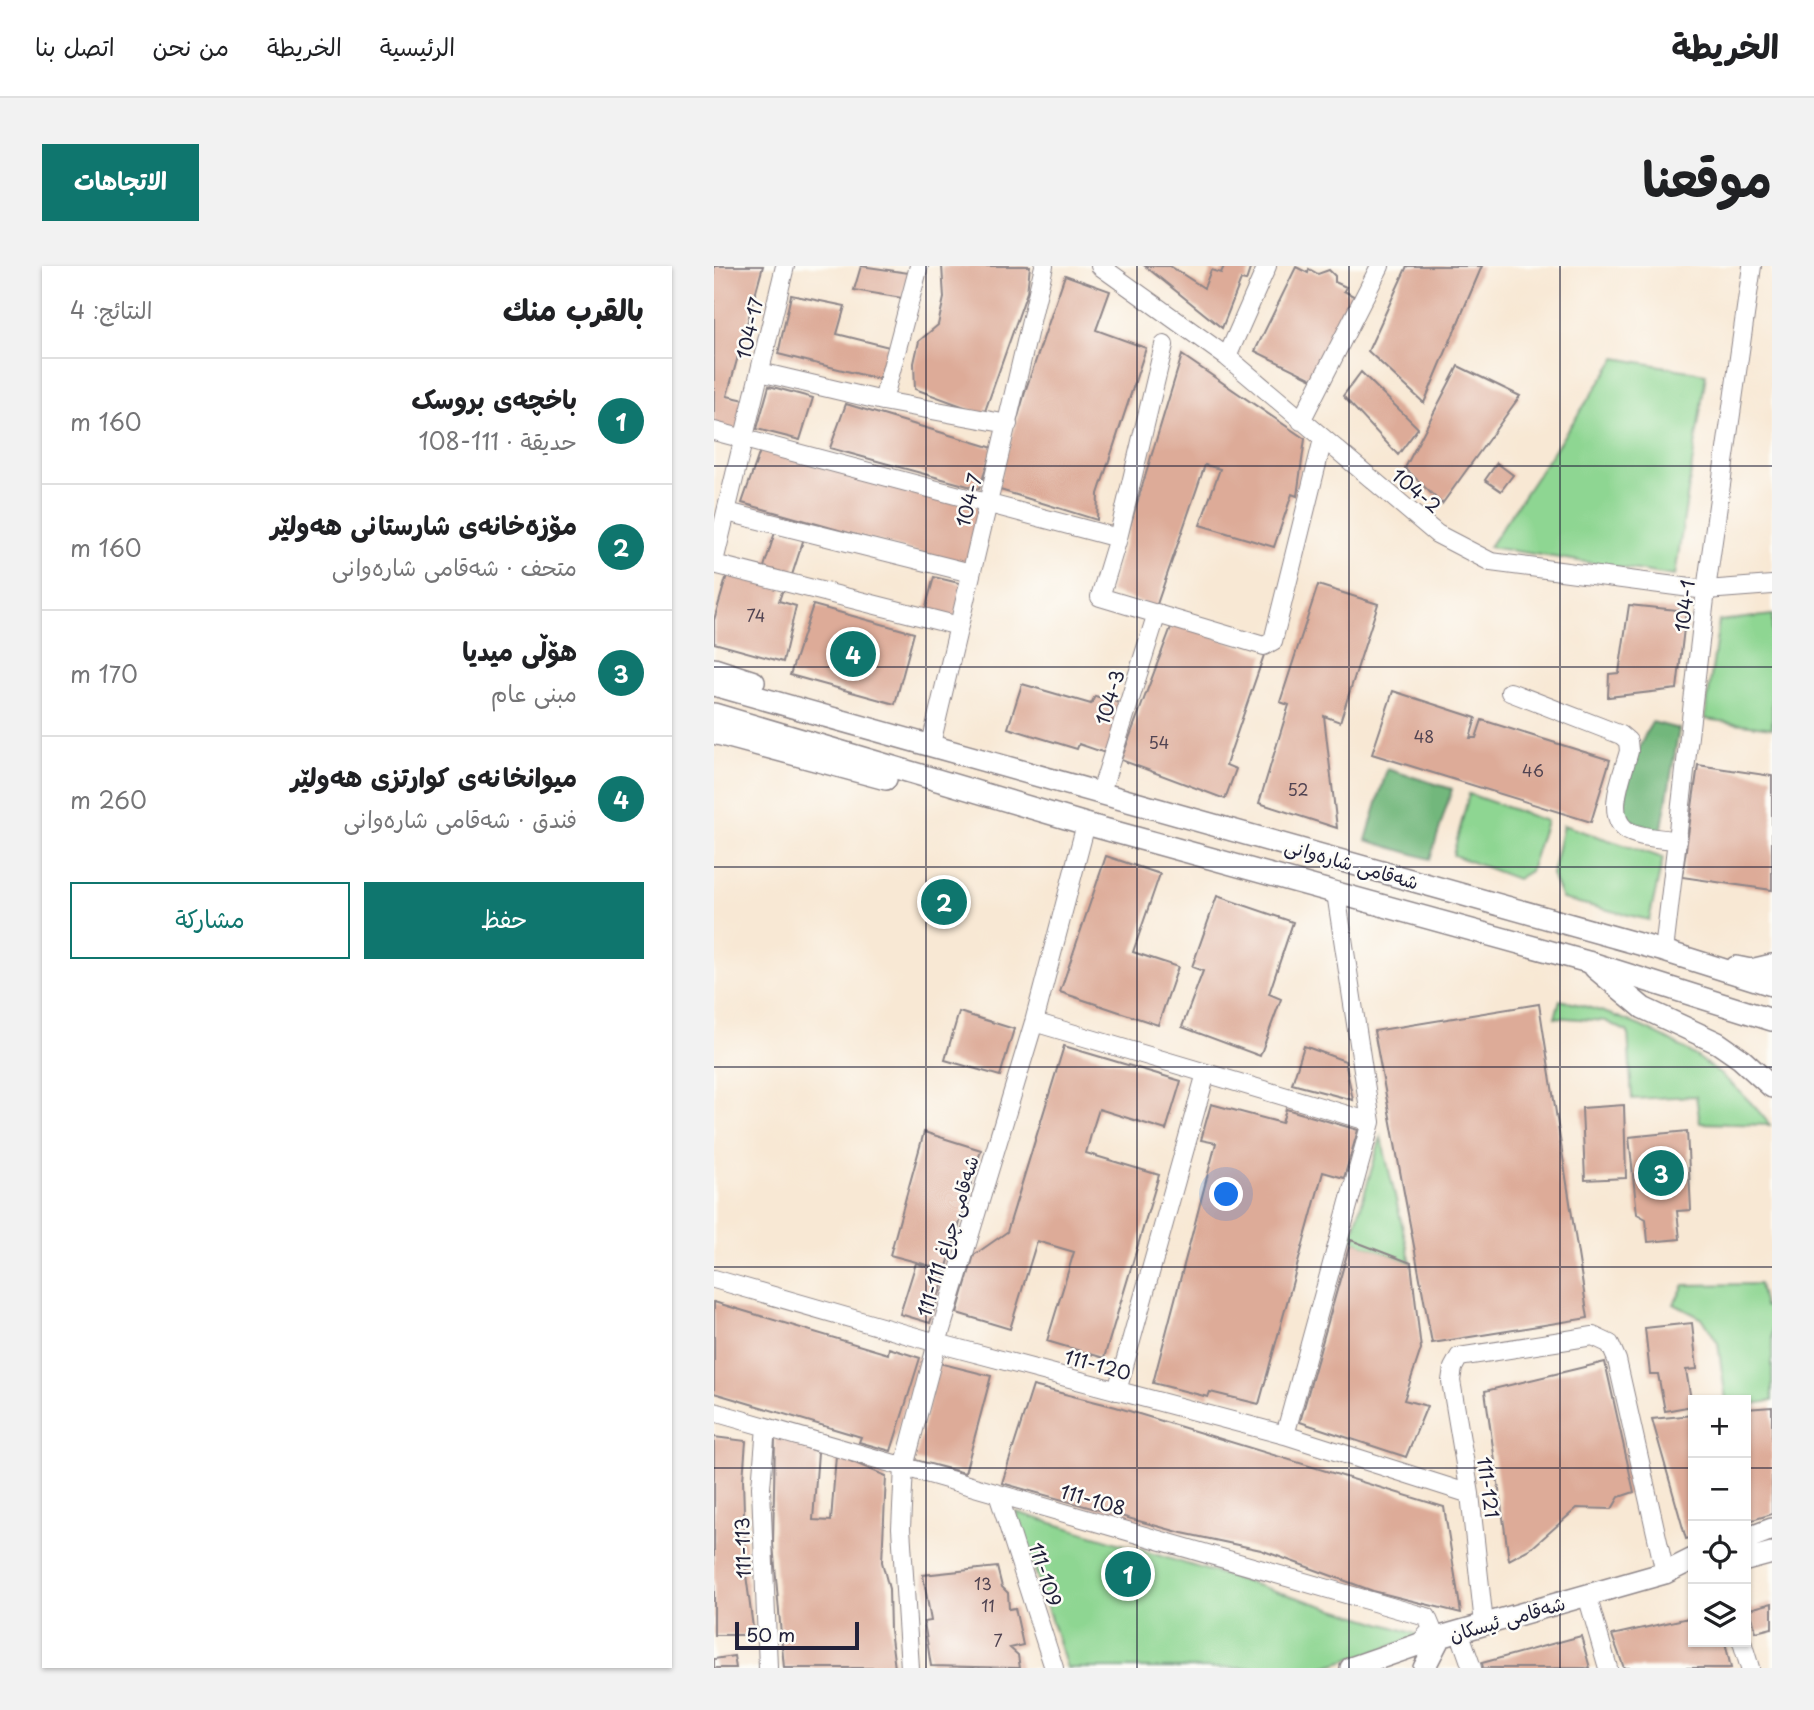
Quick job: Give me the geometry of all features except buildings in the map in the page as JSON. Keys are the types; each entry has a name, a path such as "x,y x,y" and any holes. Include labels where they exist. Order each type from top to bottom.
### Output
{"main road":[{"name":"شەقامی شارەوانی","path":"714,669 931,744"},
{"name":"شەقامی شارەوانی","path":"714,685 1673,954 1772,985"},
{"name":"شەقامی شارەوانی","path":"714,714 1086,824 1588,962 1772,1020"},
{"name":"شەقامی شارەوانی","path":"714,733 885,779 1012,801"},
{"path":"1673,954 1751,970 1772,965"},
{"path":"1588,962 1643,1008 1718,1043 1741,1059 1772,1087"},
{"path":"1751,1537 1772,1529"},
{"path":"1751,1559 1772,1553"},
{"name":"شەقامی ئیسکان","path":"1665,1573 1688,1562"},
{"name":"شەقامی ئیسکان","path":"1351,1668 1385,1662 1418,1644 1450,1634 1665,1573 1688,1571"},
{"path":"1424,1668 1450,1634"}],"street":[{"name":"104-17","path":"714,563 785,266"},
{"path":"883,401 919,266"},
{"name":"104-7","path":"931,744 1044,266"},
{"name":"104-2","path":"1100,266 1227,357 1437,534 1491,562 1706,590 1772,585"},
{"path":"1227,357 1267,266"},
{"path":"1301,421 1380,266"},
{"name":"104-1","path":"1673,954 1678,841 1706,590 1752,266"},
{"path":"1164,345 1118,538 1100,597 1264,646 1273,641 1323,439"},
{"path":"760,372 883,401 1008,425"},
{"path":"714,431 1118,538"},
{"path":"727,512 971,573"},
{"path":"714,563 959,626"},
{"name":"104-3","path":"1101,792 1157,613"},
{"path":"1510,692 1621,735 1628,741 1629,751 1616,808 1617,819 1626,830 1678,841"},
{"name":"شەقامی چراغ 111-111","path":"910,1668 906,1646 901,1528 904,1467 937,1343 1034,1022 1086,824"},
{"path":"1285,1435 1371,1122 1336,893"},
{"path":"1034,1022 1371,1122"},
{"path":"1117,1391 1206,1073"},
{"name":"111-120","path":"714,1279 937,1343 1285,1435 1470,1494"},
{"name":"111-121","path":"1485,1624 1470,1494 1451,1381 1453,1368 1459,1357 1593,1336 1610,1344 1617,1360 1665,1573"},
{"name":"111-108","path":"714,1412 1427,1617 1432,1629 1418,1644"},
{"name":"111-113","path":"766,1427 761,1487 768,1668"},
{"name":"111-109","path":"998,1494 1054,1668"},
{"path":"1587,1595 1608,1668"},
{"path":"1450,1634 1472,1668"},
{"path":"1744,1647 1750,1668"}],"green space":[{"path":"1616,358 1706,374 1675,576 1489,547"},
{"path":"1772,615 1772,728 1705,719 1719,621"},
{"path":"1652,722 1679,729 1661,833 1624,817 1632,768"},
{"path":"1387,769 1452,789 1430,859 1366,840"},
{"path":"1469,794 1546,821 1530,871 1517,879 1453,855"},
{"path":"1563,825 1663,858 1649,920 1562,899 1552,875"},
{"path":"1560,1000 1620,1018 1676,1044 1726,1079 1770,1125 1700,1123 1696,1096 1632,1099 1628,1032 1605,1021 1555,1017"},
{"path":"1381,1137 1411,1263 1351,1240"},
{"path":"1759,1284 1764,1307 1772,1307 1772,1401 1751,1404 1751,1395 1725,1395 1718,1343 1703,1319 1674,1304 1684,1285"},
{"path":"1016,1512 1423,1636 1321,1668 1067,1668"}],"place":[{"name":"میوانخانەی کوارتزی هەولێر","path":"853,654"},
{"name":"مۆزەخانەی شارستانی هەولێر","path":"944,902"},
{"name":"هۆڵی میدیا","path":"1661,1173"},
{"name":"باخچەی بروسک","path":"1128,1574"}]}
